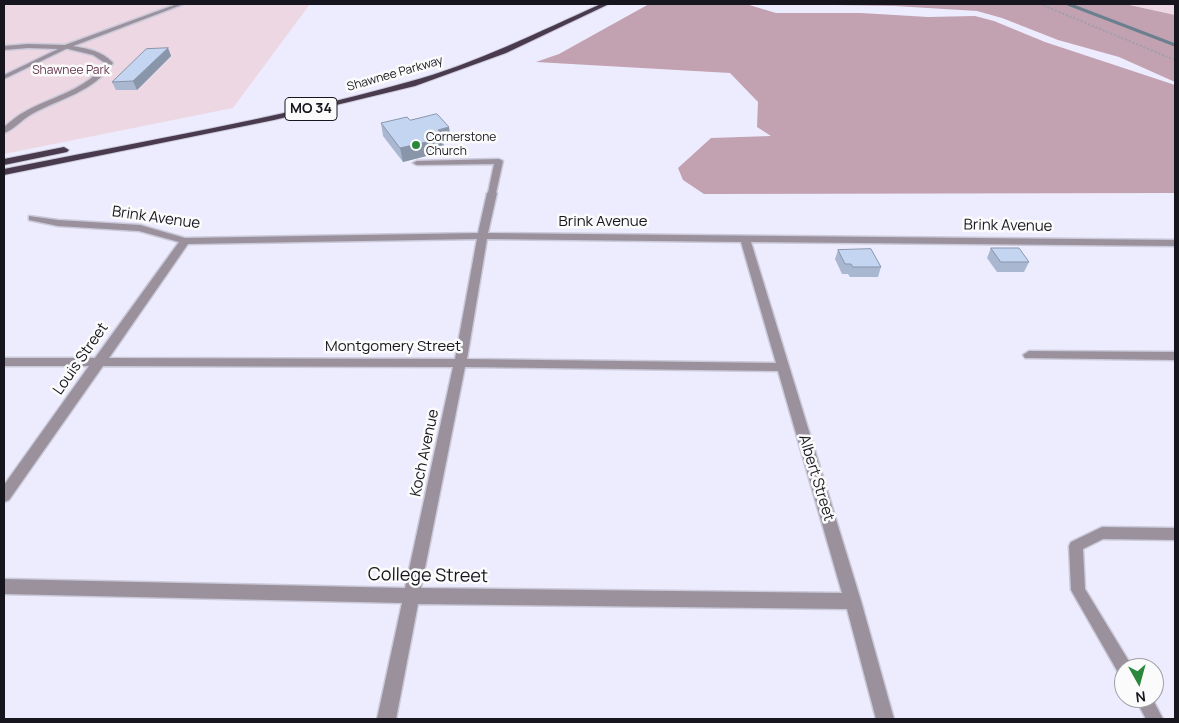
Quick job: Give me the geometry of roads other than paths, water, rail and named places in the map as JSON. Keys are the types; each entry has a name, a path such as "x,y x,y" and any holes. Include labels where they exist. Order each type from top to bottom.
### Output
{"highway":[{"name":"Shawnee Parkway","path":"86,146 300,103 386,82 486,49 587,4"},
{"name":"Shawnee Parkway","path":"4,172 282,115 412,84 503,51 606,4"},
{"path":"4,162 76,148"},
{"path":"4,152 37,155"}],"street":[{"path":"4,131 27,114 82,88 97,77 109,63 107,59 99,56 66,47"},
{"name":"Koch Avenue","path":"386,719 460,363 492,192"},
{"name":"Brink Avenue","path":"32,218 58,223 140,228 185,241 483,236 1175,243"},
{"name":"Albert Street","path":"745,238 853,601 885,719"},
{"name":"Louis Street","path":"4,496 185,241"},
{"path":"1029,355 1175,356"},
{"name":"Montgomery Street","path":"4,362 460,363 782,367"},
{"name":"College Street","path":"4,587 411,596 853,601"}],"lane":[{"path":"4,77 66,47 181,4"},
{"path":"4,48 28,46 66,47"},
{"path":"417,163 499,161 492,192"},
{"path":"1119,658 1078,590 1076,546 1102,533 1175,534"},
{"path":"1149,708 1156,719"}],"waterway":[{"path":"1068,4 1175,45"}],"place":[{"name":"Cornerstone Church","path":"416,145"}],"park label":[{"name":"Shawnee Park","path":"71,71"}]}
